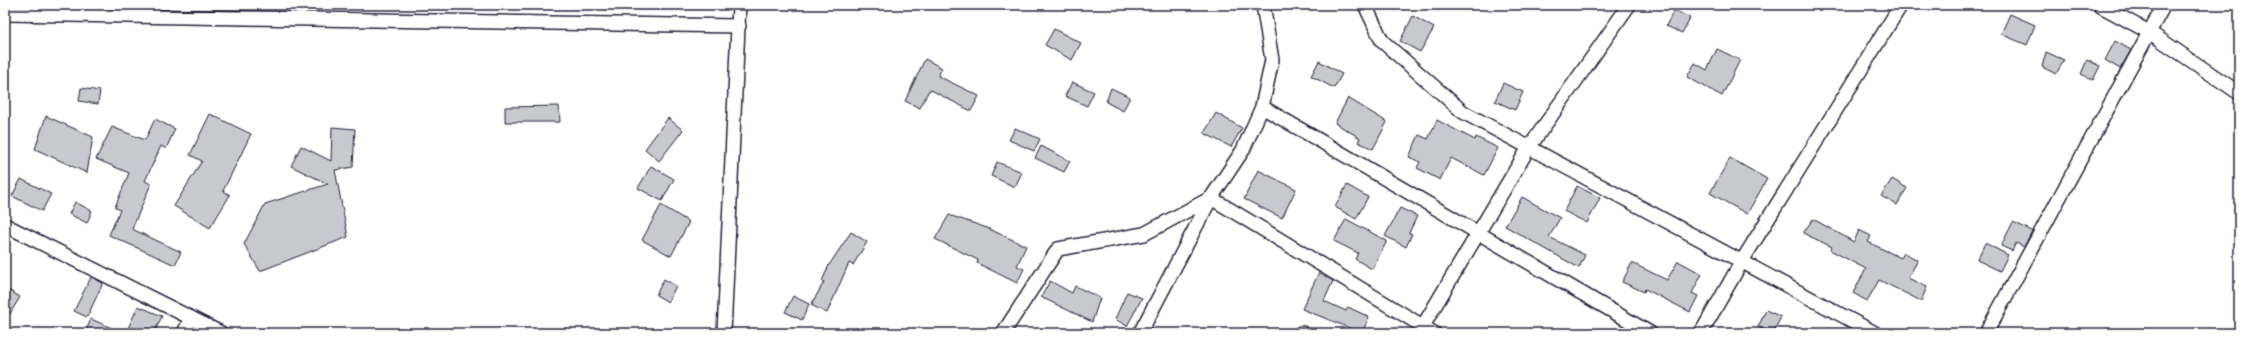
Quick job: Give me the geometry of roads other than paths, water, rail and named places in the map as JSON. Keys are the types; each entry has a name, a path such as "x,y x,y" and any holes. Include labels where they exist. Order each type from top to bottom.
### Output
{"street":[{"path":"724,333 739,5"},
{"path":"1140,333 1211,198 1243,150 1262,107 1272,60 1263,5"},
{"path":"1365,5 1382,41 1463,112 1528,149 1742,261 1875,333"},
{"path":"1423,326 1528,149 1629,5"},
{"path":"1701,333 1742,261 1901,5"},
{"path":"2099,5 2149,32 2239,93"},
{"path":"1986,333 2164,5"},
{"path":"5,14 259,12 739,26"},
{"path":"1262,107 1650,333"},
{"path":"1211,198 1434,333"},
{"path":"1003,333 1058,249 1144,234 1211,198"},
{"path":"5,225 221,333"},
{"path":"184,333 192,318"}]}
